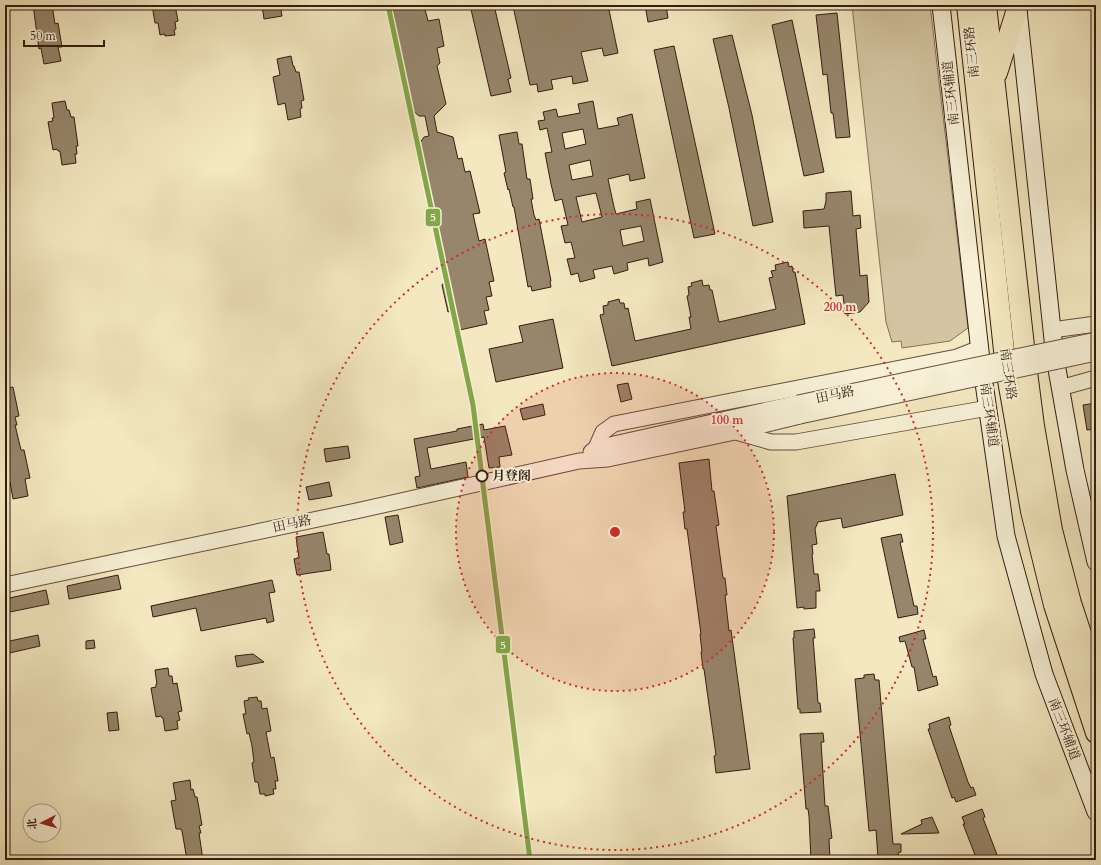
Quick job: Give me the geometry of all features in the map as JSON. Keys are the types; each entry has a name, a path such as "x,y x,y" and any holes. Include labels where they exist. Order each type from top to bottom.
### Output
{"highway":[{"name":"南三环路","path":"967,5 1006,369 1031,511 1054,605 1096,733"},
{"name":"南三环路","path":"986,5 1026,364 1038,448 1052,530 1071,603 1096,679"},
{"path":"995,81 1018,6"}],"main road":[{"name":"南三环辅道","path":"941,5 980,348 1008,544 1044,674 1096,812"},
{"path":"1018,6 1052,330 1060,388 1075,470 1096,562"}],"street":[{"path":"1052,330 1096,324"},
{"name":"田马路","path":"5,585 356,511 579,461 608,458 735,432 799,410 1096,340"},
{"path":"596,448 603,432 614,424 957,356 980,348"},
{"name":"田马路","path":"579,461 596,448 1096,353"},
{"path":"1060,388 1096,378"},
{"path":"735,432 771,442 796,442 988,408"}],"shaded area":[{"path":"852,5 930,5 968,328 950,341 902,348 901,341 892,342 886,322"}],"building":[{"path":"33,5 52,5 55,24 58,23 62,47 58,47 61,61 44,64 41,48 39,49"},
{"path":"152,5 175,5 178,21 175,22 175,35 160,35 158,23 155,23"},
{"path":"262,5 280,5 282,16 264,19"},
{"path":"392,5 424,5 428,21 439,19 444,46 437,48 440,63 437,66 446,104 434,116 437,132 453,137 458,159 462,158 465,172 470,171 480,213 473,214 479,241 485,239 494,281 489,282 492,296 486,297 489,310 484,311 487,324 455,331 451,311 448,312 442,285 446,280 417,147 424,137 429,136 425,116 419,116 411,109"},
{"path":"470,5 494,5 511,78 508,79 511,92 491,96"},
{"path":"608,5 618,53 604,56 602,48 581,52 588,81 573,84 572,76 551,80 553,89 538,92 537,84 530,85 513,6"},
{"path":"645,5 666,5 668,18 648,22"},
{"path":"837,13 850,137 836,138 833,113 831,113 827,74 823,75 816,15"},
{"path":"792,20 824,172 804,176 772,25"},
{"path":"732,35 752,115 773,222 753,226 729,108 713,39"},
{"path":"674,46 715,234 694,238 654,50"},
{"path":"291,56 296,72 299,72 304,100 301,101 301,117 288,120 285,103 278,105 273,77 280,75 277,59"},
{"path":"65,101 67,110 69,110 71,117 74,117 78,146 76,146 77,154 75,154 76,163 62,165 60,151 57,149 53,150 48,122 53,121 52,118 54,118 52,103"},
{"path":"593,101 598,129 619,125 617,118 632,114 645,178 630,181 629,174 608,179 616,214 637,209 636,202 650,199 663,262 649,266 648,258 627,263 628,270 614,274 612,266 593,270 595,278 580,282 578,273 571,275 567,259 575,258 571,242 565,243 561,226 568,225 562,199 555,201 551,184 545,153 552,152 547,128 540,130 538,121 545,120 543,112 556,109 558,117 580,113 578,104","holes":["583,129 586,144 565,149 562,133","590,160 593,176 572,180 569,165","596,193 602,217 582,222 576,197","641,226 644,241 623,246 620,230"]},
{"path":"517,132 519,144 522,144 527,179 530,179 533,199 531,199 534,215 536,220 539,219 551,281 551,287 532,291 531,286 528,287 514,207 504,173 506,172 499,135"},
{"path":"851,191 853,216 860,215 861,228 856,229 860,276 867,275 869,302 860,312 845,314 843,295 836,296 829,226 804,228 803,211 824,209 826,193"},
{"path":"788,262 789,267 792,266 793,272 795,272 805,324 612,366 600,315 604,314 603,306 608,305 608,302 619,299 620,303 624,303 625,309 628,308 635,341 691,329 689,317 691,317 687,296 689,295 688,287 692,286 691,283 702,280 703,286 709,285 710,290 712,290 719,322 776,309 769,278 773,277 771,271 776,270 775,265"},
{"path":"553,319 563,368 496,382 489,349 523,342 519,326"},
{"path":"628,383 632,399 621,402 617,385"},
{"path":"13,387 19,416 15,417 17,425 15,425 21,450 24,450 30,478 25,479 28,496 13,499 10,482 5,482 5,389"},
{"path":"1096,403 1096,429 1087,430 1083,405"},
{"path":"543,404 545,415 523,420 520,409"},
{"path":"483,424 484,430 505,426 512,455 499,457 500,467 489,468 484,437 427,448 431,469 466,462 468,477 417,488 415,477 420,476 414,439 457,431 457,429"},
{"path":"348,446 350,458 326,462 324,449"},
{"path":"709,459 712,491 714,491 719,525 716,526 723,578 725,578 727,595 725,595 729,631 731,630 750,769 716,773 714,756 716,755 703,669 701,634 687,529 685,529 683,512 685,512 679,463"},
{"path":"895,474 903,515 843,528 841,518 818,522 815,529 817,544 812,545 814,574 818,574 820,591 816,591 816,608 797,608 787,496"},
{"path":"329,482 332,496 309,500 306,487"},
{"path":"398,515 403,542 390,545 385,517"},
{"path":"323,532 327,554 329,554 331,570 297,575 294,559 299,558 296,537"},
{"path":"901,534 903,542 900,542 914,606 917,606 918,614 898,618 881,538"},
{"path":"118,575 121,589 69,599 67,586"},
{"path":"272,580 275,592 269,593 274,621 267,623 266,618 201,631 196,608 153,617 151,606"},
{"path":"46,590 49,604 5,613 5,599"},
{"path":"814,629 815,638 813,638 818,703 820,703 821,712 800,713 800,709 798,709 793,638 794,631"},
{"path":"924,630 926,639 923,639 933,677 936,676 938,685 918,691 914,667 912,667 905,641 900,642 899,637"},
{"path":"38,635 40,646 5,654 5,642"},
{"path":"94,640 95,648 86,649 86,641"},
{"path":"253,654 264,662 237,667 235,656"},
{"path":"168,668 169,676 172,676 173,684 177,683 182,711 178,712 180,720 177,721 178,729 165,731 163,718 161,716 156,717 151,688 156,687 157,684 155,670"},
{"path":"874,674 875,680 879,680 893,844 901,844 901,852 898,853 899,858 895,860 880,860 880,857 878,858 876,830 869,831 855,679 864,678 864,675"},
{"path":"257,697 258,701 261,701 262,709 267,708 271,731 266,732 271,758 274,757 278,781 275,781 276,789 273,789 274,794 265,796 265,794 260,794 258,782 255,782 252,763 254,762 252,746 249,733 247,734 243,714 246,714 244,701 249,700 248,698"},
{"path":"117,712 119,730 109,731 107,713"},
{"path":"949,717 951,725 949,726 968,782 971,788 973,787 976,795 956,802 954,797 952,798 928,729 930,729 929,724"},
{"path":"823,733 824,742 821,742 825,806 828,806 832,838 829,839 830,860 811,860 809,816 808,809 806,809 800,734"},
{"path":"190,780 191,790 193,789 195,797 197,797 202,825 199,826 201,833 199,833 203,860 187,860 182,831 181,829 176,829 171,801 176,800 173,783"},
{"path":"982,809 985,817 983,818 999,860 977,860 963,824 965,824 962,817"},
{"path":"932,817 939,833 901,834 922,824 921,820"}],"transit line":[{"name":"5","path":"388,5 473,405 530,860"}],"place":[{"name":"月登阁","path":"482,476"}]}
